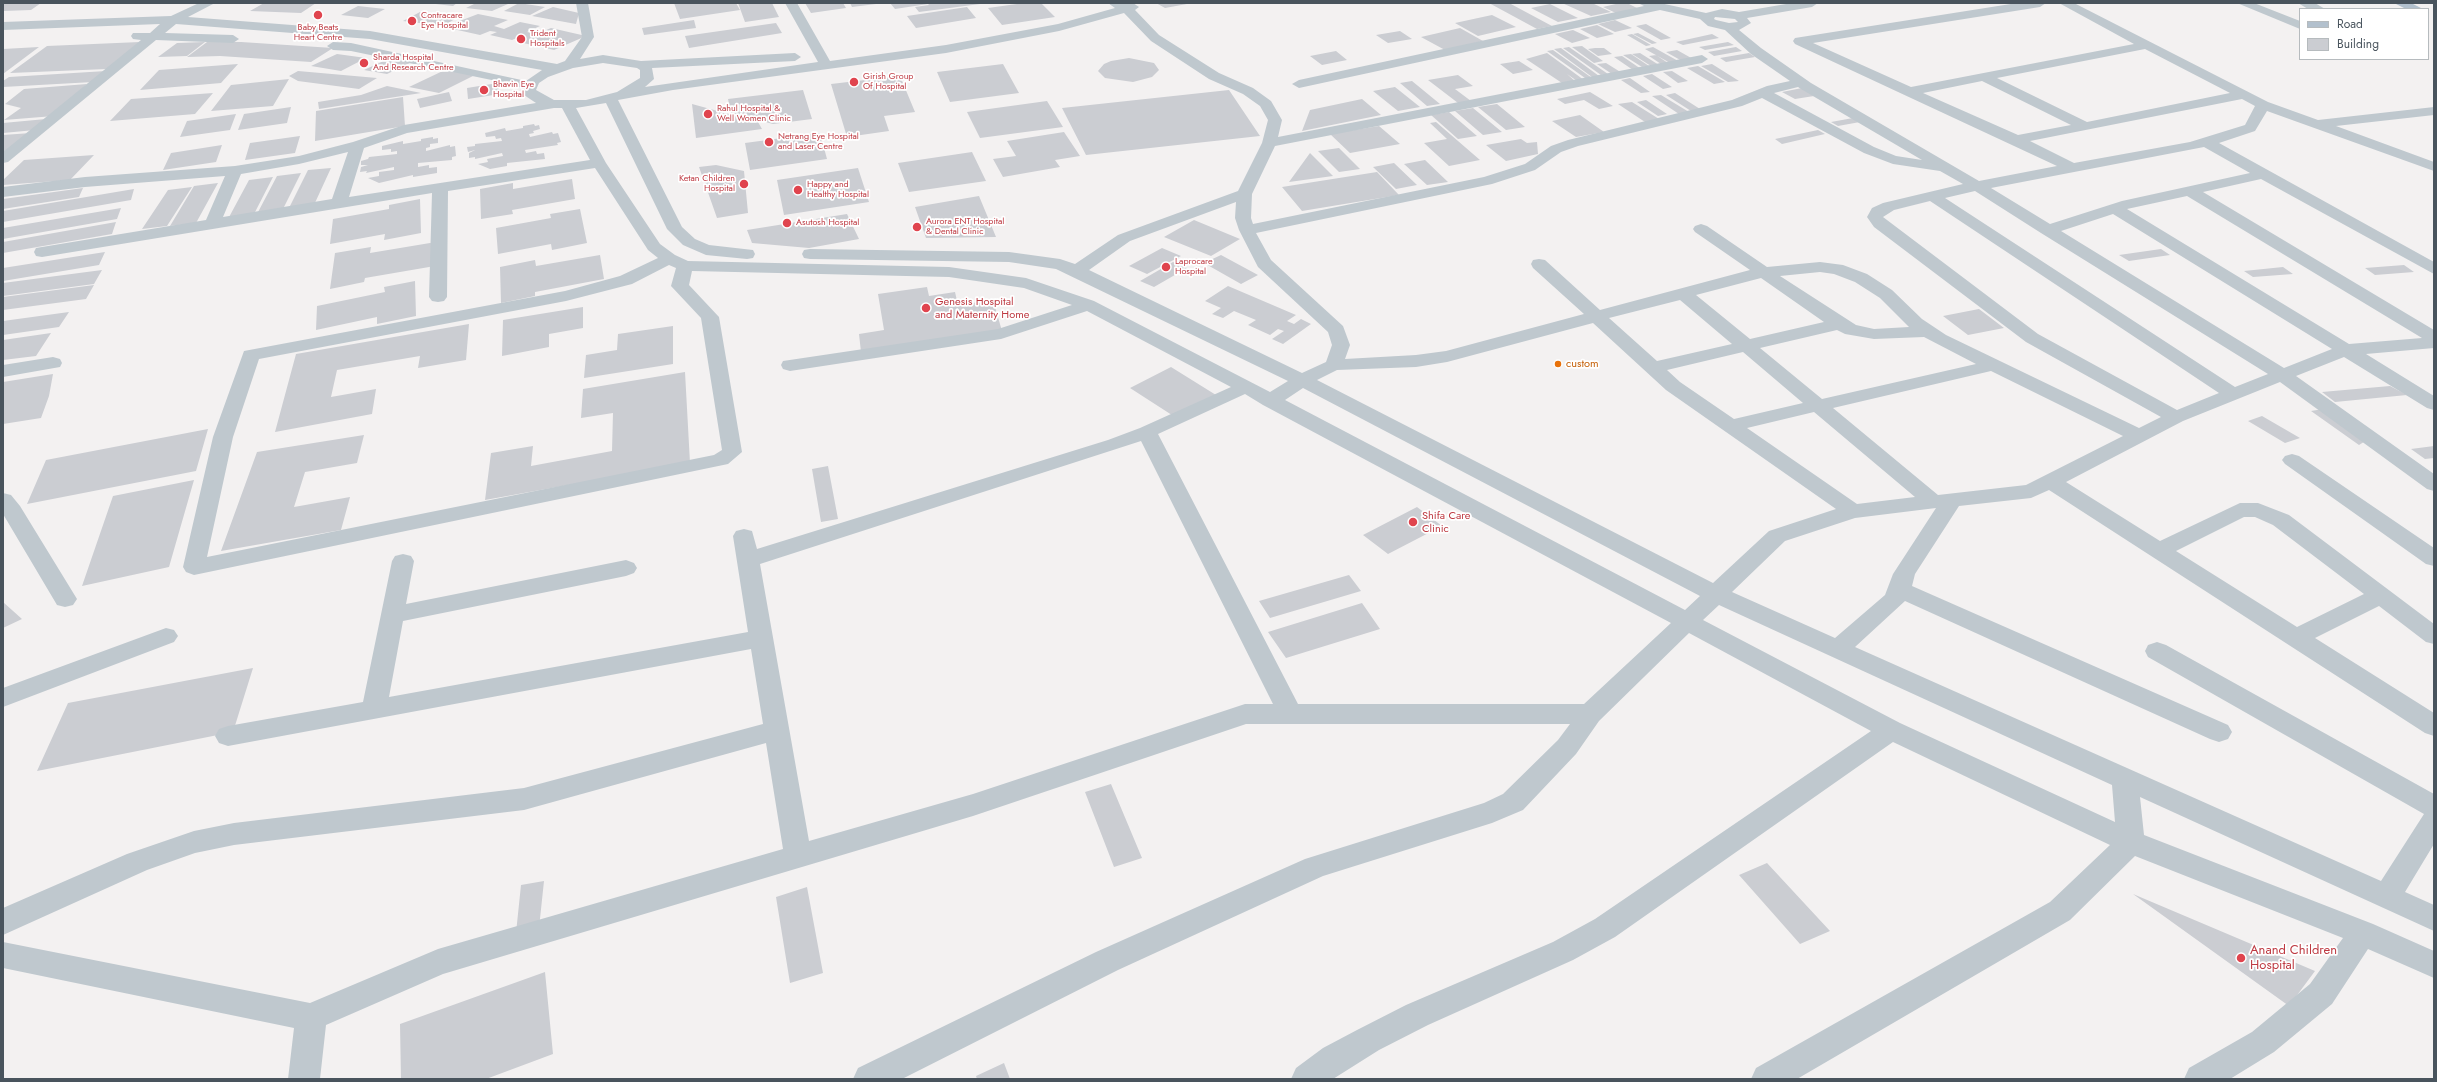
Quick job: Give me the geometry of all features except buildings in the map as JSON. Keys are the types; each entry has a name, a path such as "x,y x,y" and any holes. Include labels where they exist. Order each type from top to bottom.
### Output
{"main road":[{"path":"2400,3 2414,8"}],"street":[{"path":"3,159 154,35 174,20 208,3"},
{"path":"570,64 588,37 582,3"},
{"path":"791,3 823,60"},
{"path":"949,36 1118,5 1142,3"},
{"path":"1643,3 1706,17 1712,14 1722,13 1734,22 1756,51 1800,82 1947,168 2281,374 2434,484"},
{"path":"1734,22 1812,3"},
{"path":"2040,3 1798,41 2016,140 2074,169"},
{"path":"2065,3 2263,105 2315,125 2434,166"},
{"path":"2243,3 2299,25"},
{"path":"2304,3 2316,8"},
{"path":"1118,5 1059,27 993,41 823,60 636,63 603,60 570,64 555,68 538,77 529,86 529,92 533,97 561,104 654,247 677,263 680,286 710,317 732,452 721,460 194,567 223,437 251,355 566,296 626,280 677,263 949,272 1026,282 1088,305 1246,387 1270,402 1891,730 2132,842 2363,933 2434,965"},
{"path":"1118,5 1155,38 1214,76 1248,91 1266,104 1275,120 1269,143 1244,194 1243,218 1247,230 1264,264 1337,330 1341,345 1334,365"},
{"path":"1299,84 1658,7"},
{"path":"3,26 174,20 370,35 555,68"},
{"path":"122,36 154,35 243,40"},
{"path":"588,37 646,69 647,79 633,90 616,97"},
{"path":"3,192 85,182 235,171 299,160 358,145 404,128 616,97 823,60 934,38"},
{"path":"320,45 351,47 514,81 529,86"},
{"path":"1910,91 2147,45"},
{"path":"1269,143 1702,59"},
{"path":"1984,77 2085,126"},
{"path":"1247,230 1487,181 1530,167 1556,149 1573,142 1737,103 1764,92 1800,82"},
{"path":"1764,92 1869,150 1894,160 1947,168"},
{"path":"2016,140 2243,95"},
{"path":"616,97 675,229 689,242 706,250 736,254 1010,257 1060,264 1302,380 1715,594 2434,918"},
{"path":"2176,417 2032,338 1880,224 1875,217 1878,211 1889,206 1976,186 2074,169 2206,142 2250,128 2263,105"},
{"path":"2315,125 2434,111"},
{"path":"2206,142 2434,269"},
{"path":"340,203 358,145"},
{"path":"42,252 213,223 599,164"},
{"path":"213,223 235,171"},
{"path":"2047,230 2114,208 2264,174"},
{"path":"438,297 440,188"},
{"path":"2189,190 2434,338"},
{"path":"1077,271 1124,238 1244,194"},
{"path":"1932,196 2232,394"},
{"path":"2114,208 2434,404"},
{"path":"1701,229 1839,324 1862,333 1874,334 1926,331"},
{"path":"1539,264 1678,390 1853,510"},
{"path":"1270,402 1302,380 1334,365 1424,360 1596,317 1764,272 1820,267 1851,272 1873,284 1926,331 2139,436"},
{"path":"1684,294 1819,406 1944,501"},
{"path":"790,365 1001,334 1088,305"},
{"path":"1652,368 1839,324"},
{"path":"869,1079 1107,961 1315,867 1492,812 1512,802 1567,747 1590,714 1777,536 1853,510 2032,490 2176,417 2281,374 2348,350 2434,343"},
{"path":"3,372 53,363"},
{"path":"1729,426 1994,365"},
{"path":"748,560 1147,432 1246,387"},
{"path":"1147,432 1290,714"},
{"path":"2292,460 2434,559"},
{"path":"2050,481 2297,637 2434,726"},
{"path":"3,500 9,506 65,599"},
{"path":"1838,649 1893,601 1900,590 1904,574 1944,501"},
{"path":"2159,551 2240,510 2258,510 2281,520 2434,636"},
{"path":"744,536 798,856"},
{"path":"374,709 403,561"},
{"path":"393,615 626,568"},
{"path":"1900,590 2219,732"},
{"path":"2297,637 2380,596"},
{"path":"3,698 166,636"},
{"path":"228,736 762,638"},
{"path":"2157,651 2434,807"},
{"path":"3,955 311,1017 438,962 973,806 1245,714 1590,714"},
{"path":"3,922 137,862 194,842 234,834 524,799 587,784 777,730"},
{"path":"1307,1079 1334,1059 1417,1015 1563,951 1605,928 1891,730"},
{"path":"2125,780 2132,842"},
{"path":"2386,897 2434,821"},
{"path":"1767,1079 2060,911 2132,842"},
{"path":"2200,1079 2263,1042 2321,994 2363,933"},
{"path":"304,1079 311,1017"}],"place":[{"name":"Baby Beats Heart Centre","path":"318,15"},
{"name":"Contracare Eye Hospital","path":"412,21"},
{"name":"Trident Hospitals","path":"521,39"},
{"name":"Sharda Hospital And Research Centre","path":"364,63"},
{"name":"Girish Group Of Hospital","path":"854,82"},
{"name":"Bhavin Eye Hospital","path":"484,90"},
{"name":"Rahul Hospital & Well Women Clinic","path":"708,114"},
{"name":"Netrang Eye Hospital and Laser Centre","path":"769,142"},
{"name":"Ketan Children Hospital","path":"744,184"},
{"name":"Happy and Healthy Hospital","path":"798,190"},
{"name":"Asutosh Hospital","path":"787,223"},
{"name":"Aurora ENT Hospital & Dental Clinic","path":"917,227"},
{"name":"Laprocare Hospital","path":"1166,267"},
{"name":"Genesis Hospital and Maternity Home","path":"926,308"},
{"name":"custom","path":"1558,364"},
{"name":"Shifa Care Clinic","path":"1413,522"},
{"name":"Anand Children Hospital","path":"2241,958"}]}
